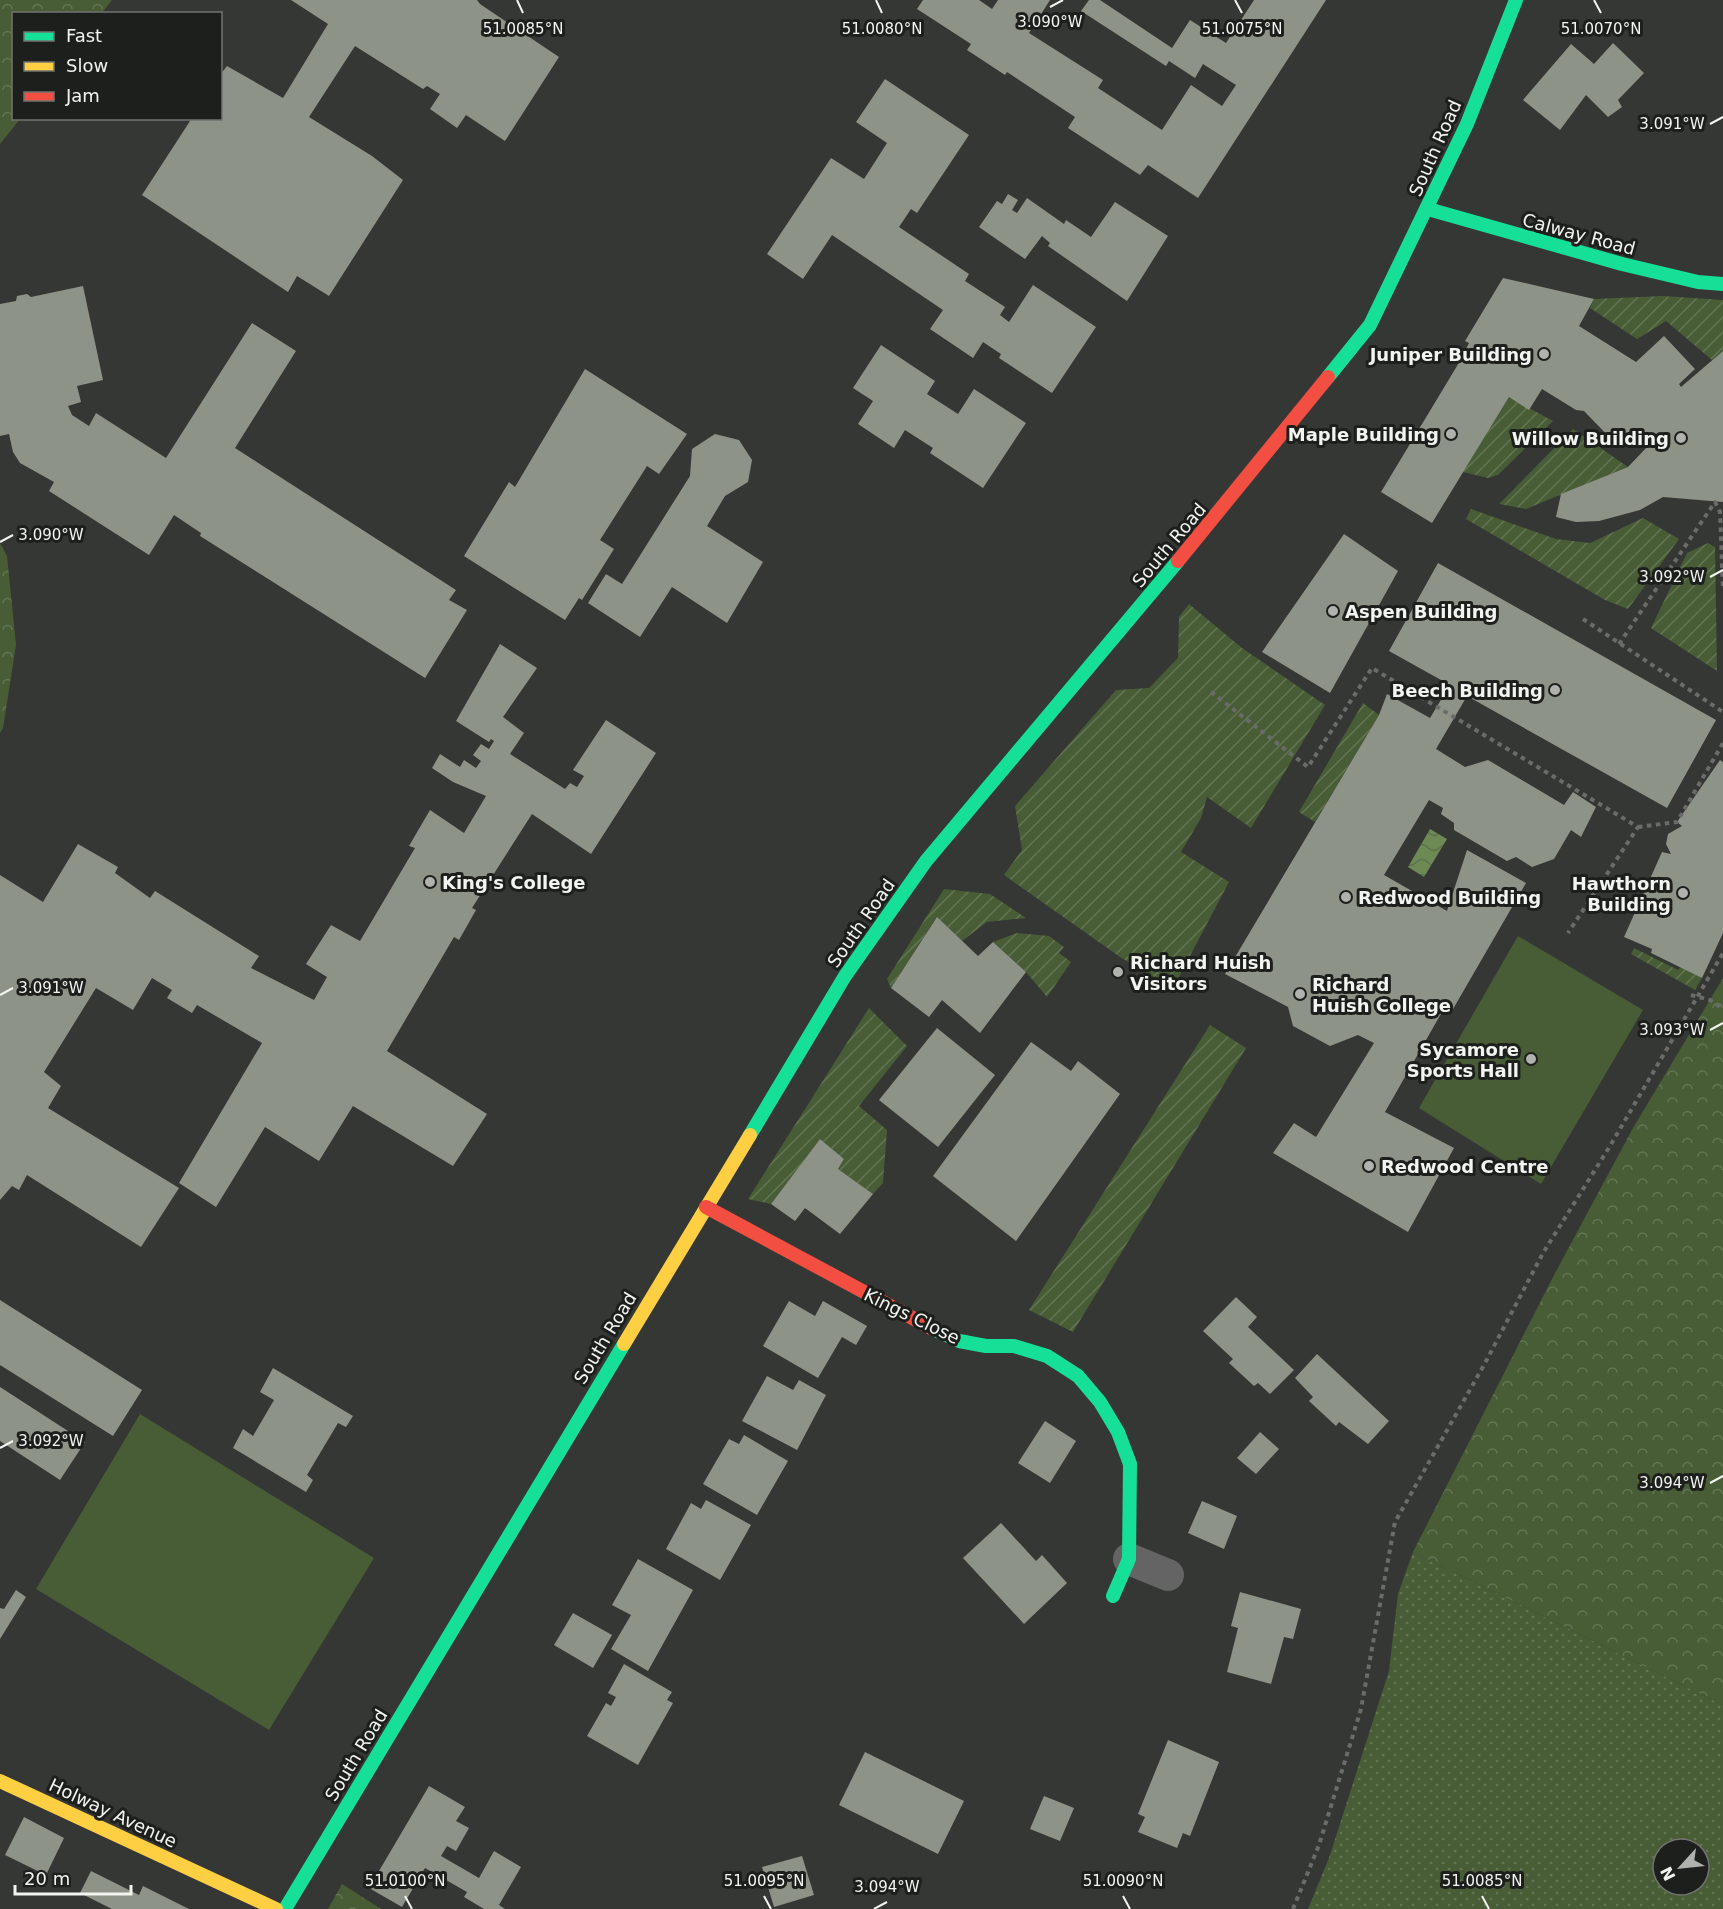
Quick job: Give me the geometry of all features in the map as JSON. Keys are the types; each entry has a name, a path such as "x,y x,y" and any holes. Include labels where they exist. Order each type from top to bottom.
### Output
{"main road":[{"name":"South Road","path":"285,1909 845,976 926,861 1122,630 1370,325 1428,209 1467,124 1516,0"},
{"name":"Calway Road","path":"1428,209 1622,264 1698,282 1723,284"},
{"name":"Kings Close","path":"706,1207 949,1336 986,1346 1014,1346 1047,1356 1078,1377 1100,1402 1118,1432 1130,1464 1129,1559 1113,1596"},
{"name":"Holway Avenue","path":"0,1781 276,1909"}],"street":[{"path":"1129,1559 1168,1575"}],"path":[{"path":"1619,644 1715,502 1720,512 1723,590"},
{"path":"1582,619 1723,712"},
{"path":"1211,692 1308,767 1372,668 1638,827 1677,822 1723,743"},
{"path":"1568,933 1638,827"},
{"path":"1293,1909 1319,1845 1361,1709 1395,1522 1484,1365 1543,1253 1723,953"},
{"path":"1691,995 1723,1009"}],"green space":[{"path":"0,0 112,0 103,12 12,12 12,120 19,120 0,144"},
{"path":"1663,296 1723,300 1723,351 1712,360 1666,321 1637,339 1590,308 1594,299"},
{"path":"1509,397 1553,421 1498,475 1488,478 1463,472"},
{"path":"1573,429 1628,467 1526,509 1499,504"},
{"path":"1471,509 1556,539 1590,543 1643,518 1679,539 1628,609 1605,600 1466,519"},
{"path":"0,543 7,556 16,645 3,728 0,733"},
{"path":"1708,543 1715,547 1717,671 1651,628 1687,553"},
{"path":"1189,604 1242,648 1325,705 1251,828 1207,797 1201,818 1181,852 1229,882 1173,988 1120,957 1004,875 1022,850 1015,806 1116,690 1149,688 1178,658 1179,617"},
{"path":"1363,703 1379,715 1315,822 1299,812"},
{"path":"944,889 990,894 1026,918 987,922 962,941 936,918 891,988 887,979"},
{"path":"1017,933 1049,936 1064,947 1059,953 1071,962 1047,997 1026,972 993,942"},
{"name":"Sycamore Sports Hall","path":"1518,936 1643,1010 1541,1184 1419,1108"},
{"path":"1634,948 1678,970 1681,967 1702,978 1695,990 1631,954"},
{"path":"1723,978 1723,1705 1413,1552 1553,1277 1633,1128"},
{"path":"869,1008 907,1046 859,1106 887,1130 883,1183 873,1194 838,1169 844,1159 820,1139 771,1204 748,1199"},
{"path":"1210,1025 1246,1048 1073,1332 1029,1310"},
{"path":"140,1414 374,1558 269,1730 36,1589"},
{"path":"1413,1552 1723,1705 1723,1909 1308,1909 1329,1858 1389,1671 1398,1594"},
{"path":"342,1884 381,1909 328,1909"}],"water":[{"path":"1430,829 1447,839 1424,877 1408,867"}],"building":[{"path":"291,0 477,0 559,57 505,141 466,115 457,128 430,109 440,94 427,86 423,89 355,46 309,117 372,156 403,180 329,296 297,276 288,292 142,195 191,120 222,120 222,72 227,66 283,98 328,24"},
{"path":"923,0 979,0 992,9 998,0 1050,0 1029,33 1103,80 1098,88 1162,130 1191,85 1222,106 1236,85 1203,64 1195,78 1169,61 1166,66 1081,11 1089,0 1100,0 1172,48 1190,20 1226,43 1254,0 1326,0 1198,198 1148,165 1140,175 1068,128 1075,117 1007,72 1005,75 967,50 971,44 917,9"},
{"path":"1613,43 1644,73 1618,100 1622,107 1608,117 1586,95 1560,130 1523,100 1571,44 1594,64"},
{"path":"885,79 969,135 917,213 911,209 899,227 969,274 965,281 1005,307 1000,315 1009,322 1033,285 1096,327 1052,393 999,358 1001,354 983,342 973,358 930,329 943,310 832,235 803,279 767,254 831,158 864,179 887,143 856,122"},
{"path":"1008,194 1018,200 1012,210 1017,213 1027,198 1064,224 1066,220 1091,237 1115,202 1168,236 1127,301 1048,246 1050,243 1042,236 1025,259 979,227 997,201 1002,204"},
{"path":"1503,278 1594,299 1579,326 1636,362 1664,336 1695,369 1679,384 1681,387 1723,351 1723,502 1663,497 1640,510 1599,521 1576,522 1556,517 1561,494 1628,467 1648,446 1631,430 1616,444 1584,411 1576,410 1542,389 1529,410 1509,397 1432,523 1381,492 1457,366 1469,343 1465,341"},
{"path":"83,286 103,380 77,386 81,402 68,406 72,415 89,426 96,413 166,458 252,323 296,351 235,448 456,590 449,600 467,610 425,678 200,536 201,533 174,515 149,555 49,491 54,482 20,463 13,452 9,434 0,436 0,304 16,301 17,296 27,294 31,297"},
{"path":"881,345 935,381 927,394 958,414 974,389 1026,423 983,488 930,453 933,448 905,430 894,448 858,424 873,401 853,388"},
{"path":"585,369 687,434 659,474 647,466 600,540 614,549 582,600 579,598 565,620 464,556 509,482 515,487"},
{"path":"715,434 739,440 752,460 748,482 725,496 707,526 763,562 727,623 672,587 640,637 588,603 606,574 622,584 690,476 692,449"},
{"name":"Aspen Building","path":"1344,534 1398,571 1330,693 1262,652"},
{"path":"1438,563 1716,720 1667,808 1467,696 1436,749 1465,767 1488,760 1564,805 1573,792 1596,807 1581,837 1571,830 1554,859 1532,867 1516,857 1507,861 1454,830 1454,823 1441,814 1443,808 1429,800 1384,875 1447,911 1467,850 1526,883 1453,1009 1446,1005 1385,1112 1454,1148 1408,1232 1273,1153 1294,1123 1316,1137 1374,1043 1358,1035 1330,1046 1293,1026 1288,1007 1225,974 1379,715 1387,694 1430,718 1450,685 1389,651"},
{"path":"500,644 537,668 503,717 524,733 510,754 565,789 570,783 577,787 584,776 573,770 606,720 656,753 591,854 532,814 472,908 476,910 459,940 454,937 387,1051 487,1114 453,1166 353,1106 319,1161 265,1127 216,1207 179,1183 262,1043 197,1005 192,1013 167,998 172,990 152,978 133,1010 96,988 44,1072 61,1086 48,1108 179,1188 141,1247 27,1175 19,1190 12,1186 0,1200 0,875 43,902 78,844 118,867 115,873 150,898 155,891 259,956 251,968 314,1000 327,977 306,964 331,925 360,941 415,848 409,846 430,810 464,833 486,796 453,782 432,768 440,754 460,767 464,760 476,768 481,761 473,755 481,744 489,749 494,741 491,739 489,742 456,721"},
{"name":"Hawthorn Building","path":"1720,760 1723,762 1723,933 1702,978 1651,953 1652,949 1624,937 1662,852 1671,854 1666,844 1668,834 1682,826 1677,822"},
{"path":"937,917 978,956 993,942 1026,972 980,1033 942,1000 929,1017 891,988"},
{"path":"937,1028 995,1075 938,1147 879,1100"},
{"path":"1031,1042 1071,1071 1078,1061 1120,1094 1016,1241 933,1176"},
{"path":"820,1139 844,1159 838,1169 873,1194 840,1234 805,1208 795,1221 771,1204"},
{"path":"1236,1297 1257,1317 1248,1327 1294,1370 1270,1394 1258,1383 1254,1386 1229,1363 1233,1359 1203,1331"},
{"path":"0,1300 142,1390 113,1436 0,1365"},
{"path":"789,1301 815,1316 823,1301 867,1326 856,1345 842,1337 818,1378 763,1346"},
{"path":"1317,1354 1389,1421 1368,1444 1339,1422 1336,1426 1309,1401 1313,1397 1295,1378"},
{"path":"273,1368 353,1416 346,1427 338,1423 307,1475 313,1480 306,1492 233,1448 243,1429 253,1436 274,1400 260,1392"},
{"path":"767,1376 793,1390 799,1380 826,1395 797,1450 742,1421"},
{"path":"0,1387 85,1442 60,1480 0,1441"},
{"path":"1045,1421 1076,1441 1050,1483 1018,1463"},
{"path":"1260,1432 1279,1449 1256,1474 1237,1458"},
{"path":"744,1435 788,1461 757,1515 703,1484 729,1439 739,1444"},
{"path":"706,1500 751,1525 720,1580 666,1549 691,1503 701,1509"},
{"path":"1202,1501 1237,1516 1224,1549 1188,1533"},
{"path":"1001,1523 1036,1561 1042,1555 1067,1583 1024,1624 963,1558"},
{"path":"638,1559 693,1590 648,1671 611,1649 631,1615 612,1605"},
{"path":"16,1590 26,1597 0,1639 0,1608 4,1609"},
{"path":"1240,1592 1301,1609 1293,1639 1284,1637 1271,1684 1227,1672 1238,1628 1231,1626"},
{"path":"573,1613 612,1635 593,1668 554,1645"},
{"path":"624,1664 672,1692 667,1700 673,1703 638,1765 587,1736 606,1703 611,1706 616,1697 608,1693"},
{"path":"1168,1740 1219,1762 1190,1836 1183,1833 1177,1848 1138,1832 1145,1817 1138,1814"},
{"path":"865,1752 964,1801 938,1854 839,1805"},
{"path":"429,1786 465,1807 456,1821 469,1828 456,1851 447,1846 441,1856 479,1878 494,1851 521,1867 499,1905 505,1909 484,1909 464,1897 467,1892 425,1868 402,1907 369,1888"},
{"path":"1044,1796 1074,1808 1060,1841 1030,1829"},
{"path":"24,1817 64,1838 46,1875 5,1855"},
{"path":"802,1856 814,1895 774,1907 762,1867"},
{"path":"91,1871 139,1895 143,1886 189,1909 112,1909 80,1893"}],"traffic: fast":[{"path":"1328,377 1370,325 1467,124 1516,0"},
{"path":"1428,209 1622,264 1698,282 1723,284"},
{"path":"750,1135 845,976 926,861 1178,561"},
{"path":"933,1329 959,1341 986,1346 1014,1346 1047,1356 1078,1376 1100,1402 1118,1432 1130,1464 1129,1559 1113,1596"},
{"path":"285,1909 624,1344"}],"traffic: slow":[{"path":"624,1344 750,1135"},
{"path":"0,1781 276,1909"}],"traffic: jam":[{"path":"1178,561 1328,377"},
{"path":"706,1207 933,1329"}],"place":[{"name":"Juniper Building","path":"1544,354"},
{"name":"Maple Building","path":"1451,434"},
{"name":"Willow Building","path":"1681,438"},
{"name":"Aspen Building","path":"1333,611"},
{"name":"Beech Building","path":"1555,690"},
{"name":"King's College","path":"430,882"},
{"name":"Hawthorn Building","path":"1683,893"},
{"name":"Redwood Building","path":"1346,897"},
{"name":"Richard Huish Visitors","path":"1118,972"},
{"name":"Richard Huish College","path":"1300,994"},
{"name":"Sycamore Sports Hall","path":"1531,1059"},
{"name":"Redwood Centre","path":"1369,1166"}]}
